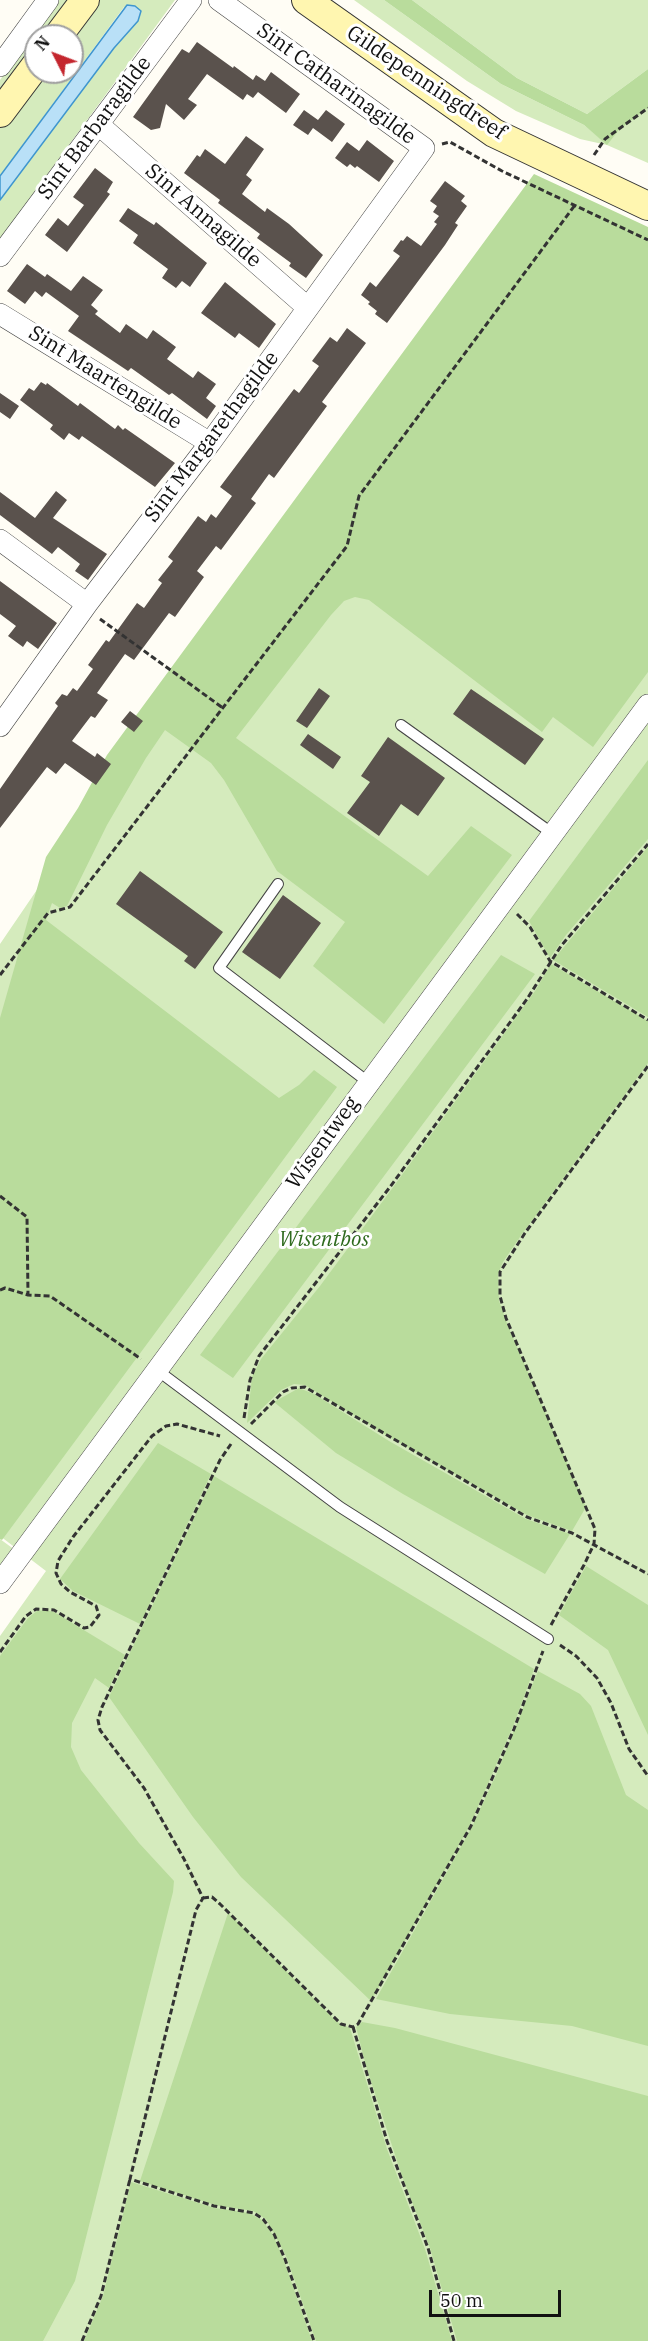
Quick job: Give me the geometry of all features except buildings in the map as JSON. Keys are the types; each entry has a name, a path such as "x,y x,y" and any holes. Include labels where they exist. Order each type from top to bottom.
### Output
{"main road":[{"path":"67,24 85,0"},
{"name":"Gildepenningdreef","path":"306,0 494,133 648,206"},
{"path":"0,113 24,81"}],"street":[{"path":"0,66 48,0"},
{"name":"Sint Barbaragilde","path":"0,256 191,0"},
{"name":"Sint Catharinagilde","path":"219,0 423,148"},
{"name":"Sint Annagilde","path":"98,124 308,308"},
{"name":"Sint Margarethagilde","path":"0,726 87,604 210,443 423,148"},
{"name":"Sint Maartengilde","path":"0,314 210,443"},
{"path":"0,540 87,604"},
{"name":"Wisentweg","path":"0,1583 648,705"}],"lane":[{"path":"401,725 553,834"},
{"path":"278,884 219,968 368,1082"},
{"path":"157,1370 340,1507 548,1638"}],"path":[{"path":"602,161 593,157 605,139 648,108"},
{"path":"423,148 450,142 502,171 648,240"},
{"path":"0,975 48,913 70,907 347,546 359,496 575,205"},
{"path":"87,604 98,617 222,708"},
{"path":"239,1430 250,1380 259,1356 390,1186 526,999 571,932 648,844"},
{"path":"511,909 530,927 550,961 648,1020"},
{"path":"352,2027 368,2011 471,1826 514,1728 548,1638 548,1631 594,1544 594,1523 506,1318 499,1283 507,1259 648,1066"},
{"path":"0,1196 27,1217 28,1295"},
{"path":"0,1290 5,1288 28,1295 50,1296 157,1370"},
{"path":"203,1898 144,1788 100,1730 98,1720 102,1707 220,1460 239,1430 284,1392 292,1388 305,1387 526,1517 564,1529 648,1574"},
{"path":"0,1652 26,1616 36,1609 54,1610 84,1628 90,1627 99,1615 96,1606 61,1584 56,1573 58,1561 73,1537 152,1436 170,1425 182,1424 219,1436 239,1430"},
{"path":"548,1638 576,1656 597,1678 611,1703 630,1749 648,1776"},
{"path":"203,1898 212,1897 341,2024 352,2027"},
{"path":"82,2341 101,2296 196,1910 203,1898"},
{"path":"352,2027 393,2159 428,2248 454,2341"},
{"path":"130,2179 214,2206 254,2213 263,2219 274,2234 285,2259 314,2341"}],"green space":[{"path":"58,0 70,0 54,24 41,24"},
{"path":"97,0 175,0 0,239 0,200 114,48 138,21 124,7 84,62 84,24 80,24"},
{"path":"354,0 384,0 501,84 584,125 607,144 619,130 648,108 648,163 607,145 580,139 516,111 467,81"},
{"path":"384,0 412,0 517,78 587,114 648,69 648,108 619,130 607,145 584,125 501,84"},
{"path":"412,0 648,0 648,69 587,114 517,78"},
{"path":"24,47 24,65 0,98 0,80"},
{"path":"32,84 68,84 0,176 0,127"},
{"path":"534,174 648,227 648,672 593,747 553,717 542,732 369,600 355,597 344,601 331,615 236,738 428,876 471,826 512,855 384,1024 313,966 345,922 277,871 224,780 211,763 165,730 107,825 67,906 60,908 52,903 46,920 279,1098 299,1085 314,1070 337,1087 2,1540 0,1539 0,1018 46,857 78,808 107,755"},
{"name":"Wisentbos","path":"529,197 648,254 648,2341 0,2341 0,1636 46,1571 0,1536 0,944 77,831"},
{"path":"648,760 648,839 566,935 550,958 529,921"},
{"path":"648,847 648,1017 553,960"},
{"path":"501,955 535,974 233,1378 200,1355"},
{"path":"551,964 648,1021 648,1063 522,1234 503,1262 498,1274 499,1301 508,1326 586,1507 572,1531 527,1515 386,1435 305,1385 294,1384 281,1390 247,1423 252,1377 261,1359 320,1286 391,1190 535,991"},
{"path":"299,1388 314,1394 389,1441 526,1519 570,1534 545,1574 403,1494 336,1453 274,1402"},
{"path":"158,1443 211,1474 140,1624 73,1591 60,1579"},
{"path":"214,1476 534,1669 514,1724 469,1827 371,2001 241,1877 193,1817 109,1697"},
{"path":"0,1539 15,1550 0,1569"},
{"path":"586,1566 648,1605 648,1735 608,1650 559,1615"},
{"path":"37,1611 54,1612 125,1655 109,1688 95,1678 72,1723 71,1747 81,1770 139,1843 174,1881 75,2281 43,2341 0,2341 0,1656 28,1618"},
{"path":"538,1671 580,1694 591,1706 626,1795 648,1810 648,2046 572,2026 450,2014 376,1999 472,1827 496,1775"},
{"path":"228,1913 337,2022 350,2028 387,2149 425,2249 452,2341 316,2341 286,2256 266,2219 253,2211 215,2205 140,2181"},
{"path":"362,2022 395,2028 648,2096 648,2341 457,2341 430,2248 402,2176 366,2066 356,2027"},
{"path":"131,2182 215,2208 249,2213 262,2220 273,2235 283,2258 312,2341 84,2341 103,2296"}],"water":[{"path":"127,5 135,6 141,11 138,21 114,48 0,200 0,176 68,84 84,84 84,63"}]}
